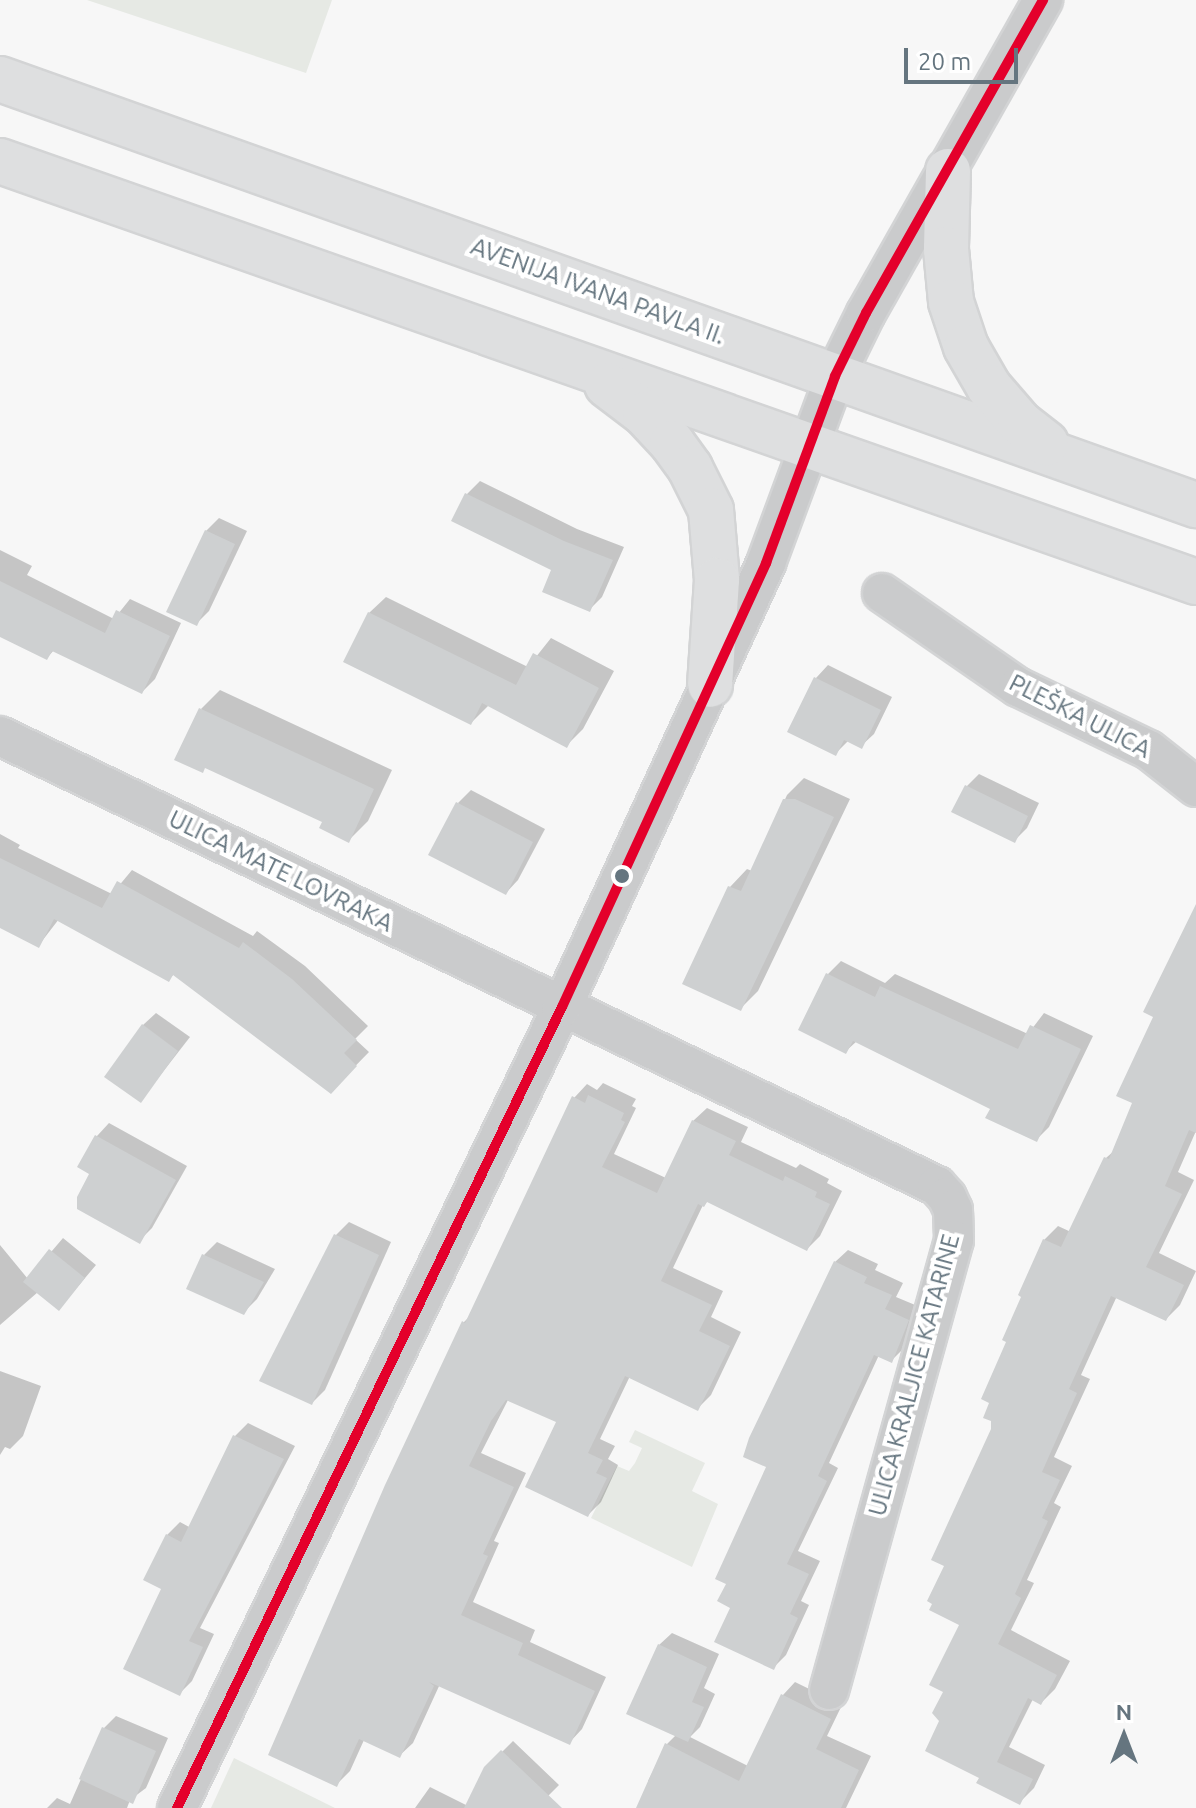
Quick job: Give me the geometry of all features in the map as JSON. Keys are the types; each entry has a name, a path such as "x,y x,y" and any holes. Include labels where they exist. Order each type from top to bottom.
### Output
{"main road":[{"name":"AVENIJA IVANA PAVLA II.","path":"0,79 1196,505"},
{"path":"0,161 1196,582"},
{"path":"948,171 947,262 951,302 966,347 989,387 1020,423 1067,459"},
{"path":"580,364 645,414 672,443 690,468 711,510 717,580 710,685"}],"street":[{"path":"177,1808 562,1007 710,685 766,563 835,376 866,313 1043,0"},
{"name":"PLEŠKA ULICA","path":"882,593 1018,687 1149,750 1196,787"},
{"name":"ULICA MATE LOVRAKA","path":"0,736 562,1007"},
{"name":"ULICA KRALJICE KATARINE","path":"562,1007 937,1186 953,1210 954,1240 829,1690"}],"shaded area":[{"path":"87,0 332,0 306,73"},
{"path":"635,1430 705,1463 692,1491 718,1504 692,1567 591,1518 617,1466 629,1471 635,1463 642,1448 629,1442"},
{"path":"234,1758 335,1808 211,1808"}],"building":[{"path":"465,493 564,541 613,560 590,612 542,592 551,570 451,521"},
{"path":"205,530 235,544 197,626 166,612"},
{"path":"0,581 105,633 116,610 170,636 142,694 52,651 47,660 0,637"},
{"path":"368,612 516,685 533,653 599,688 567,748 482,703 471,725 343,662"},
{"path":"814,677 881,710 862,749 844,740 836,756 787,732"},
{"path":"199,708 374,789 349,843 319,828 322,822 205,768 203,773 174,760"},
{"path":"965,785 1028,816 1015,843 951,812"},
{"path":"783,799 795,799 834,817 741,1011 682,984 728,886 741,891"},
{"path":"456,802 533,842 506,895 428,855"},
{"path":"0,858 102,908 117,881 239,948 243,942 292,979 357,1040 344,1053 357,1066 331,1094 173,975 169,982 54,919 39,948 0,928"},
{"path":"1196,904 1196,1133 1189,1130 1165,1186 1182,1194 1146,1267 1184,1285 1166,1321 1111,1296 1069,1389 1077,1393 1042,1472 1060,1480 1042,1518 1048,1521 1015,1594 1021,1598 998,1644 1057,1675 1041,1705 1028,1698 997,1762 1033,1779 1020,1805 976,1783 979,1778 925,1751 939,1721 932,1713 943,1692 929,1685 959,1625 929,1610 932,1604 927,1601 944,1566 931,1560 991,1429 991,1421 983,1418 989,1403 981,1399 1006,1342 1002,1340 1021,1297 1018,1295 1043,1239 1061,1247 1104,1157 1109,1159 1132,1103 1116,1096 1153,1017 1143,1012"},
{"path":"826,973 875,997 880,986 1018,1049 1030,1025 1081,1049 1037,1142 985,1118 990,1109 853,1041 846,1054 798,1030"},
{"path":"142,1024 178,1051 141,1103 104,1077"},
{"path":"588,1095 624,1113 621,1120 625,1122 602,1167 657,1193 692,1120 736,1141 729,1155 783,1181 785,1176 817,1192 815,1197 830,1204 807,1251 707,1202 704,1207 698,1204 661,1281 712,1305 699,1331 730,1346 698,1411 625,1376 588,1453 603,1460 596,1473 607,1478 588,1517 525,1487 556,1422 506,1400 491,1421 469,1466 514,1487 483,1554 488,1556 461,1615 523,1643 518,1655 595,1691 570,1745 429,1682 434,1686 400,1758 359,1739 337,1787 268,1755 385,1485 462,1321 465,1323 572,1096 585,1103"},
{"path":"95,1135 176,1180 140,1244 77,1209 77,1197 89,1174 77,1167"},
{"path":"334,1234 379,1255 312,1405 259,1381"},
{"path":"49,1249 85,1278 59,1311 23,1282"},
{"path":"202,1254 264,1282 244,1315 186,1289"},
{"path":"834,1261 867,1277 864,1283 892,1295 885,1309 909,1320 892,1363 874,1355 818,1476 827,1481 787,1564 809,1574 790,1614 798,1618 774,1670 714,1642 730,1608 717,1601 726,1584 715,1579 766,1467 743,1457 749,1438"},
{"path":"233,1435 284,1459 189,1641 203,1647 180,1696 123,1669 161,1589 143,1580 166,1534 181,1542"},
{"path":"658,1644 707,1667 692,1702 704,1707 688,1742 626,1714"},
{"path":"781,1694 831,1719 816,1749 859,1770 841,1808 636,1808 665,1743 739,1781"},
{"path":"102,1727 156,1751 133,1804 79,1779"},
{"path":"501,1750 562,1808 464,1808 484,1767"}],"transit line":[{"path":"177,1808 562,1007 766,563 835,376 866,313 1043,0"}]}
